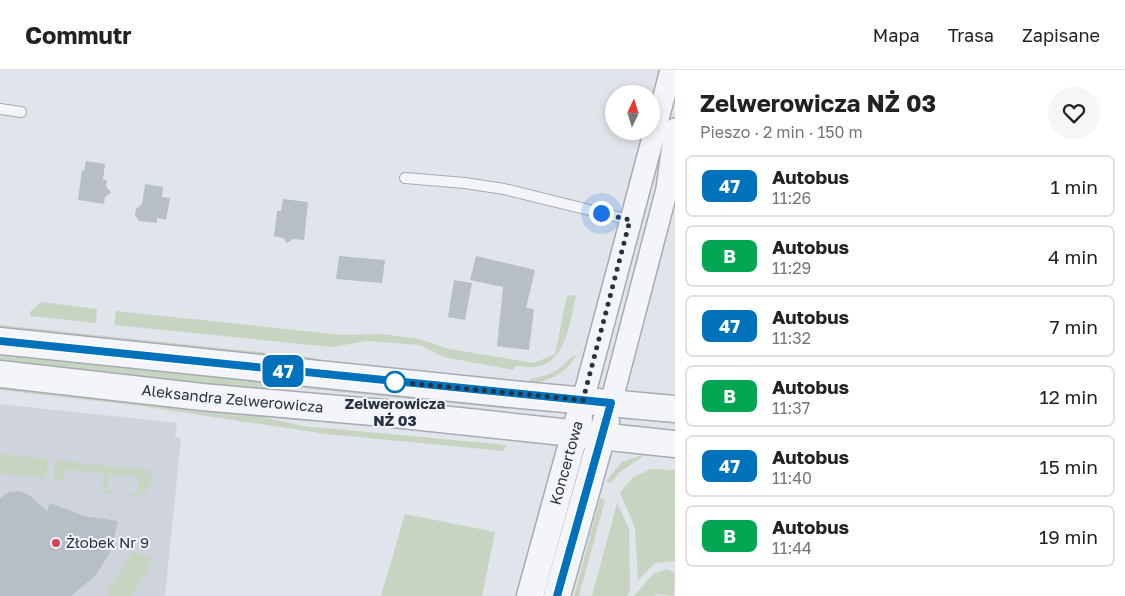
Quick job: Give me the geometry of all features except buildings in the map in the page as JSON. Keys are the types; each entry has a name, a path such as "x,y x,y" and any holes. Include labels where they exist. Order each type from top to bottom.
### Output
{"street":[{"name":"Koncertowa","path":"530,596 575,434 671,70"},
{"name":"Koncertowa","path":"557,596 611,403 667,189 675,129"},
{"path":"0,341 675,409"},
{"name":"Aleksandra Zelwerowicza","path":"3,376 202,398 384,413 675,444"}],"lane":[{"path":"0,109 21,112"},
{"path":"405,178 465,183 504,189 630,220"}],"shaded area":[{"path":"0,404 177,423 175,437 181,438 165,596 0,596"}],"green space":[{"path":"576,295 569,328 554,358 546,364 535,367 515,366 514,370 443,357 420,345 367,341 332,347 114,325 116,311 342,335 382,334 419,339 449,349 534,363 555,354 567,296"},
{"path":"41,302 97,309 96,323 30,316 30,312"},
{"path":"0,325 316,358 318,360 317,363 0,331"},
{"path":"0,352 510,402 509,409 301,388 242,390 0,363"},
{"path":"576,355 568,367 557,375 544,381 530,384 530,379 554,372"},
{"path":"0,387 225,409 303,426 506,445 504,451 326,434 141,406 0,390"},
{"path":"648,453 620,472 611,483 606,481 622,462"},
{"path":"0,454 48,459 46,479 0,473"},
{"path":"55,460 152,471 151,483 145,493 131,497 131,493 137,493 139,477 109,474 107,490 113,491 113,494 102,492 104,474 67,469 62,480 54,479"},
{"path":"651,469 675,470 675,561 655,563 638,580 635,528 620,493 633,477"},
{"path":"600,498 605,500 579,596 574,596"},
{"path":"617,503 629,529 630,590 627,596 592,596"},
{"path":"405,514 495,532 482,596 381,596"},
{"path":"132,551 152,558 145,575 131,596 110,596 106,592 123,569"},
{"path":"667,569 675,573 674,596 656,594 655,596 634,596 653,574"}],"bus line":[{"name":"47","path":"0,341 611,403 557,596"}],"place":[{"name":"Zelwerowicza NŻ 03","path":"395,382"},
{"name":"Żłobek Nr 9","path":"56,543"}],"route":[{"path":"395,382 386,381 583,400 630,220 601,213"}]}
